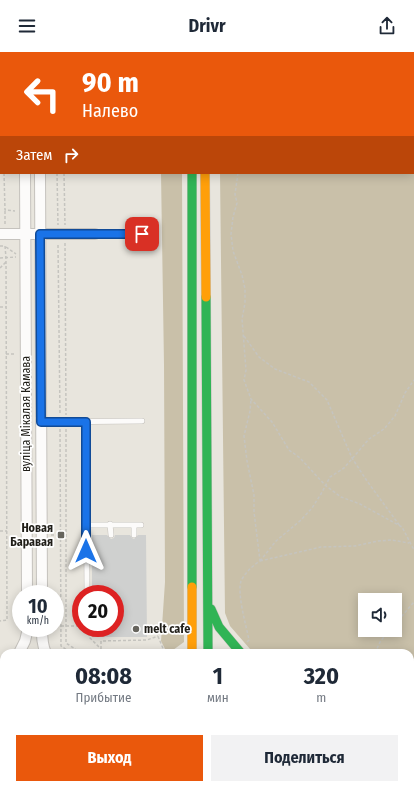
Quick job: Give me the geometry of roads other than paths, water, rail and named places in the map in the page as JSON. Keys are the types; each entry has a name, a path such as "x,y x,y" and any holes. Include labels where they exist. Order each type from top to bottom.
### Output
{"main road":[{"path":"192,174 192,649"},
{"path":"205,174 208,649"},
{"path":"208,601 219,628 238,649"}],"street":[{"name":"вуліца Мікалая Камава","path":"25,174 27,585"},
{"name":"вуліца Мікалая Камава","path":"40,174 42,585"},
{"path":"0,234 96,234"},
{"path":"21,649 26,637"},
{"path":"42,637 45,649"}],"lane":[{"path":"96,234 142,234"},
{"path":"41,422 142,421"},
{"path":"86,422 87,585"},
{"path":"110,524 111,535"},
{"path":"134,524 134,535"},
{"path":"86,525 141,525"}],"place":[{"name":"Новая Баравая","path":"61,535"},
{"name":"melt cafe","path":"136,629"}]}
